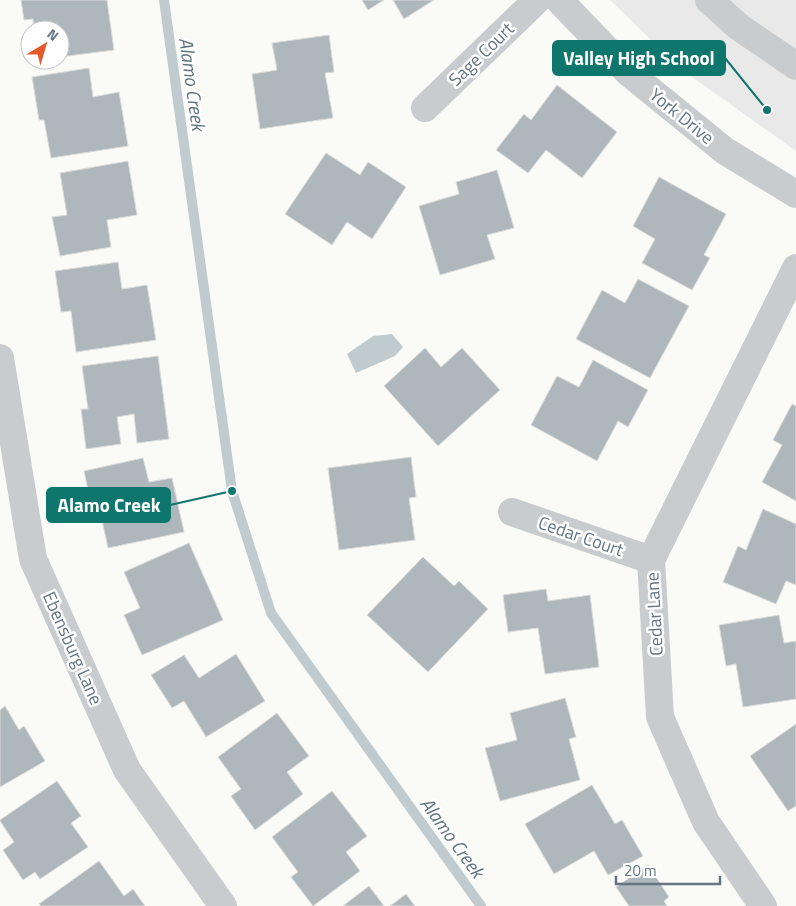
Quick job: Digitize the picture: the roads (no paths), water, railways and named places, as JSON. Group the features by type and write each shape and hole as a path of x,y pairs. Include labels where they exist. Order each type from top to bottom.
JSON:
{"street":[{"name":"Sage Court","path":"425,108 537,0"},
{"name":"York Drive","path":"559,0 629,73 725,151 796,194"},
{"path":"709,0 738,26 796,66"},
{"name":"Cedar Lane","path":"763,906 706,822 660,717 651,560 796,268"},
{"name":"Ebensburg Lane","path":"0,358 34,559 127,770 223,906"},
{"name":"Cedar Court","path":"512,512 651,560"}],"waterway":[{"name":"Alamo Creek","path":"164,0 232,491 271,613 481,906"}],"place":[{"name":"Valley High School","path":"767,110"},
{"name":"Alamo Creek","path":"232,491"}]}
